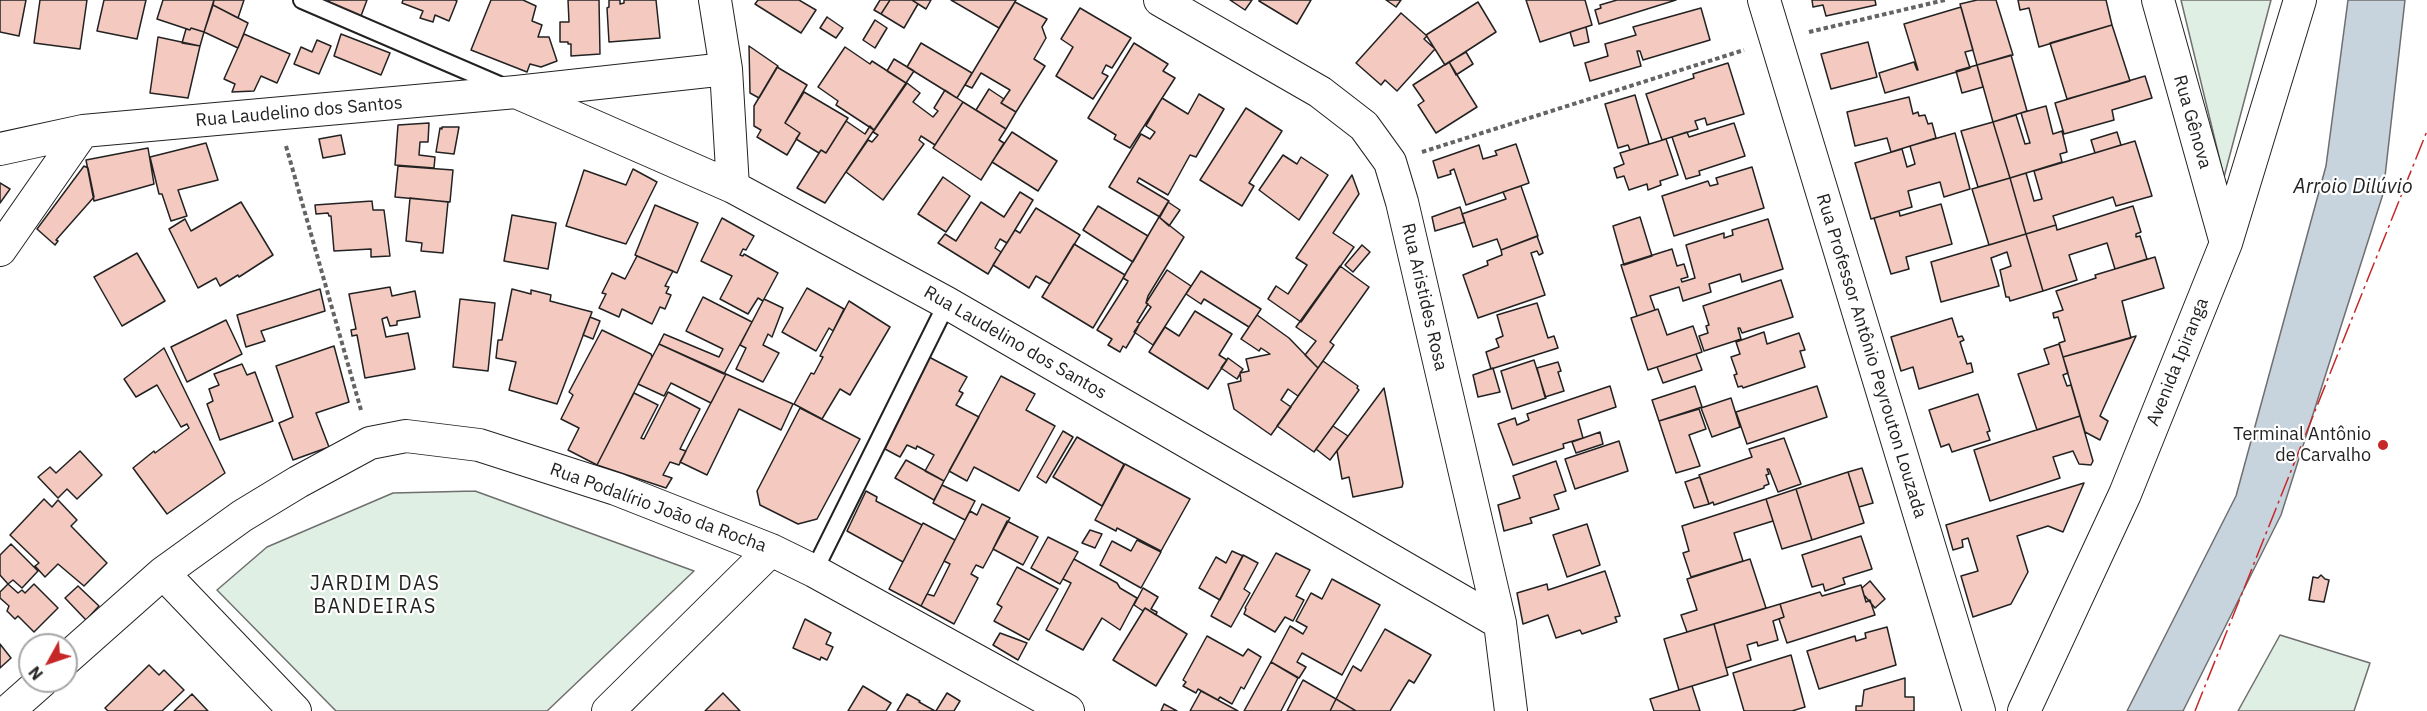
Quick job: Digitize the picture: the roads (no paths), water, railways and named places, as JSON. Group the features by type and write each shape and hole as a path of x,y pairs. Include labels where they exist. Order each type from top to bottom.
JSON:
{"street":[{"path":"716,0 726,69 733,187"},
{"name":"Rua Aristides Rosa","path":"1160,0 1320,92 1364,126 1390,162 1402,202 1500,623 1511,711"},
{"name":"Rua Professor Antônio Peyrouton Louzada","path":"1764,0 1979,711"},
{"name":"Rua Gênova","path":"2158,0 2226,243"},
{"name":"Avenida Ipiranga","path":"2024,711 2125,494 2226,243 2301,0"},
{"name":"Rua Laudelino dos Santos","path":"0,149 83,131 516,92 726,69"},
{"name":"Rua Laudelino dos Santos","path":"516,92 733,187 947,303 1500,623"},
{"path":"0,250 83,131"},
{"name":"Rua Podalírio João da Rocha","path":"78,648 163,573 242,516 370,443 406,436 479,445 616,489 771,550 814,571 1068,711"},
{"path":"608,711 771,550"},
{"path":"163,573 295,711"},
{"path":"8,711 28,693"}],"lane":[{"path":"302,0 516,92"},
{"path":"814,571 947,303"}],"water":[{"name":"Arroio Dilúvio","path":"2348,0 2405,0 2383,194 2281,515 2183,711 2127,711 2236,496 2326,166"}],"place":[{"name":"Terminal Antônio de Carvalho","path":"2383,445"}],"district":[{"name":"JARDIM DAS BANDEIRAS","path":"375,596"}]}
